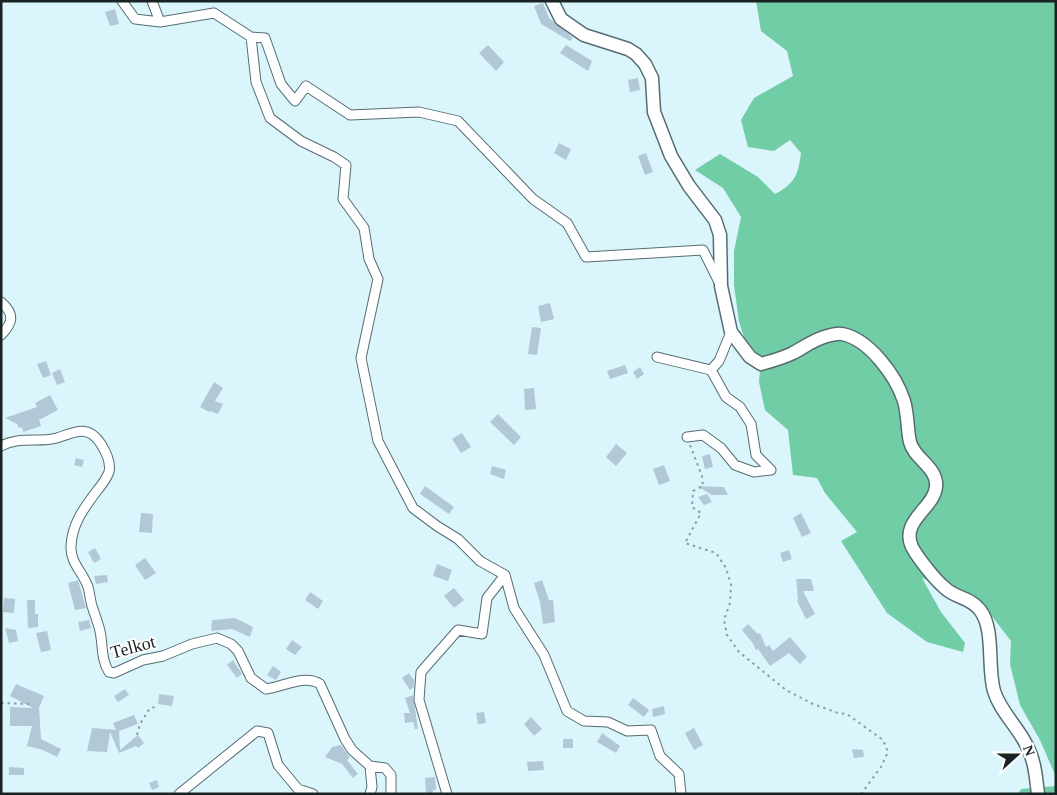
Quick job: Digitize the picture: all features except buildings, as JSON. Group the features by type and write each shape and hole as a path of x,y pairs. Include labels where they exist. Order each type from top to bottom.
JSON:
{"street":[{"path":"122,1 135,19 160,22 214,13 251,37 265,38 281,84 295,101 306,86 350,115 419,112 458,121 533,199 567,223 586,257 703,250 722,286"},
{"path":"152,1 160,22"},
{"path":"552,1 561,19 584,35 628,48 645,64 652,78 654,112 671,156 689,186 715,220 718,228 720,235 722,286 731,332 750,357 761,364 776,360 826,336 840,333 859,340 895,380 906,409 913,450 930,468 936,486 934,494 914,521 909,537 911,544 916,554 946,589 969,600 980,609 986,620 989,630 989,652 995,693 999,703 1028,747 1035,768 1038,794"},
{"path":"251,37 256,82 270,118 301,141 346,165 343,199 364,228 369,259 378,279 361,358 378,442 413,508 436,526 458,539 480,561 504,575 514,608 544,655 567,711 584,721 608,722 626,731 651,730 660,756 679,774 681,794"},
{"path":"1,335 11,322 11,314 4,305"},
{"path":"711,370 719,361 731,332"},
{"path":"657,357 711,370 726,397 740,407 751,424 756,455 771,470 754,472 735,465 721,448 703,435 687,437"},
{"name":"Telkot","path":"1,446 17,441 55,439 76,431 86,431 97,438 105,450 109,462 109,471 79,516 71,548 74,564 82,573 88,588 100,633 105,666 109,672 114,672 143,660 164,656 207,640 217,638 224,640 238,651 251,678 266,689 306,680 314,680 320,684 352,750 370,766 385,768 391,776 391,794"},
{"path":"447,794 419,700 422,672 458,630 482,634 487,598 504,575"},
{"path":"179,794 258,731 268,732 278,765 298,789 313,794"},
{"path":"370,766 372,787 370,794"}],"path":[{"path":"687,437 702,476 703,486 693,491 692,507 701,513 685,543 716,553 726,568 731,585 730,603 724,620 727,635 739,652 786,690 812,704 838,713 847,714 882,740 888,752 881,767 861,794"},
{"path":"1,703 29,704"},
{"path":"137,735 140,724 150,708 156,707"}],"green space":[{"path":"756,1 1056,1 1056,777 1040,740 1020,705 1010,664 1011,641 978,598 922,578 941,612 965,643 963,652 927,642 887,613 841,541 857,532 825,493 817,478 793,475 788,430 765,410 759,382 761,358 745,340 739,322 734,285 734,251 741,217 723,188 695,170 720,154 758,177 775,194 792,182 799,167 801,153 790,140 774,151 748,147 741,120 754,98 793,76 787,51 761,31"},
{"path":"1056,786 1056,794 1018,794 1021,789"}]}
